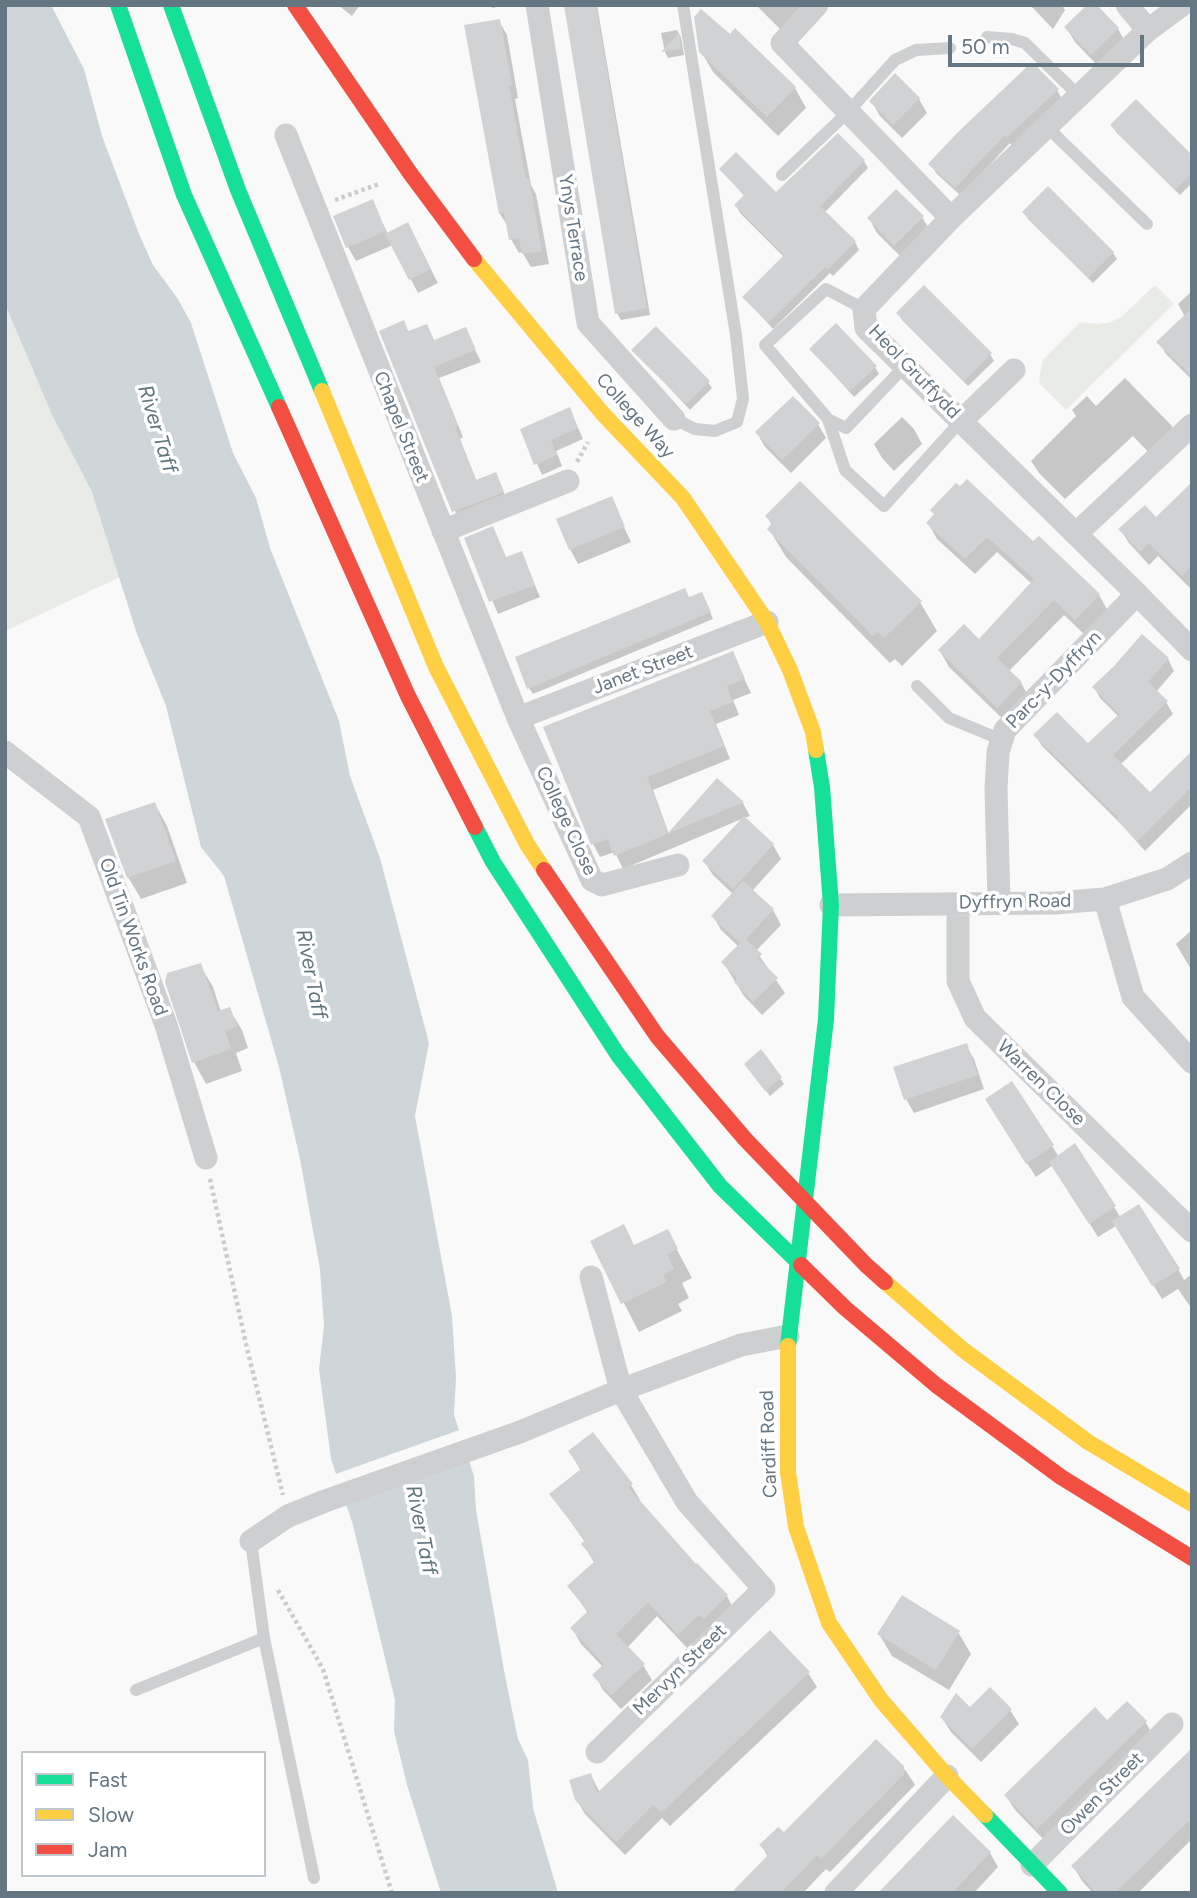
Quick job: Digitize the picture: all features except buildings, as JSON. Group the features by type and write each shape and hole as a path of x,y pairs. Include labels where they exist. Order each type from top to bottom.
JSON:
{"main road":[{"path":"118,5 184,195 408,696 493,862 618,1055 720,1186 845,1308 936,1385 1061,1477 1192,1558"},
{"path":"171,5 238,190 436,667 527,844 657,1035 745,1139 866,1265 962,1349 1088,1442 1192,1504"},
{"name":"College Way","path":"295,5 410,173 473,257 603,414 683,499 767,622 790,670 813,732 822,787 831,905"},
{"name":"Cardiff Road","path":"831,905 821,1073 788,1336 788,1472 796,1527 829,1623 881,1700 947,1776 1060,1893"}],"street":[{"name":"Ynys Terrace","path":"537,5 588,323 674,419"},
{"path":"817,5 782,43 951,218"},
{"path":"1126,5 1148,30"},
{"name":"Heol Gruffydd","path":"1076,534 866,328 864,309 951,218 1148,30 1182,5"},
{"name":"Chapel Street","path":"286,135 519,718"},
{"path":"961,421 1014,370"},
{"path":"1192,425 1076,534 1192,650"},
{"path":"443,531 568,481"},
{"name":"Parc-y-Dyffryn","path":"999,903 996,789 998,752 1005,730 1137,594"},
{"name":"Janet Street","path":"519,718 767,622"},
{"name":"College Close","path":"519,718 595,883 602,885 678,865"},
{"name":"Old Tin Works Road","path":"5,752 89,817 166,1026 205,1158"},
{"name":"Dyffryn Road","path":"831,905 1105,899 1167,879 1192,863"},
{"path":"1105,899 1133,997 1192,1062"},
{"name":"Warren Close","path":"958,904 958,981 975,1018 1192,1231"},
{"path":"591,1277 621,1390"},
{"path":"251,1541 288,1516 325,1501 520,1432 741,1345 788,1336"},
{"name":"Mervyn Street","path":"597,1752 764,1589 687,1502 621,1390"},
{"name":"Owen Street","path":"1032,1865 1172,1724"},
{"path":"836,1893 947,1776"}],"lane":[{"path":"674,419 695,429 715,431 737,422 743,399 736,335 682,5"},
{"path":"987,37 1012,38 1026,43 1079,96"},
{"path":"782,175 848,112 895,60 916,50 950,48"},
{"path":"1047,127 1147,224"},
{"path":"864,309 826,289 765,345 828,419 845,470 884,506 961,421"},
{"path":"828,419 846,428 905,366"},
{"path":"917,686 949,718 1002,740"},
{"path":"251,1541 264,1638 314,1878"},
{"path":"136,1690 264,1638"}],"path":[{"path":"315,209 410,173"},
{"path":"568,481 603,414"},
{"path":"205,1158 288,1516"},
{"path":"277,1588 323,1669 392,1893"}],"shaded area":[{"path":"1155,285 1174,304 1066,410 1039,383 1042,361 1080,322 1111,322 1121,317"},
{"path":"5,304 52,415 92,491 120,577 5,631"}],"water":[{"name":"River Taff","path":"5,5 51,5 84,69 102,136 139,234 153,265 178,299 191,323 233,453 256,498 270,548 339,721 350,776 380,858 429,1043 415,1116 452,1316 456,1377 454,1415 474,1476 476,1510 505,1676 518,1739 528,1760 533,1808 558,1893 441,1893 407,1785 394,1731 395,1700 353,1525 331,1459 319,1369 324,1326 320,1269 300,1159 279,1067 224,876 201,847 166,706 137,634 92,492 52,415 5,304"}],"pier":[{"path":"462,1429 472,1458 342,1504 333,1475"}],"traffic: fast":[{"path":"118,5 184,195 279,407"},
{"path":"171,5 238,190 322,391"},
{"path":"788,1346 826,1019 831,905 822,787 816,750"},
{"path":"475,827 493,862 618,1055 720,1186 801,1265"},
{"path":"985,1815 1060,1893"}],"traffic: slow":[{"path":"474,259 603,414 683,498 767,622 790,670 813,732 816,750"},
{"path":"322,391 436,667 527,844 544,870"},
{"path":"885,1282 962,1349 1088,1442 1192,1504"},
{"path":"788,1346 788,1472 796,1527 829,1623 881,1700 985,1815"}],"traffic: jam":[{"path":"295,5 410,173 474,259"},
{"path":"279,407 408,696 475,827"},
{"path":"544,870 657,1036 745,1139 885,1282"},
{"path":"801,1265 845,1308 936,1385 1061,1477 1192,1558"}]}
